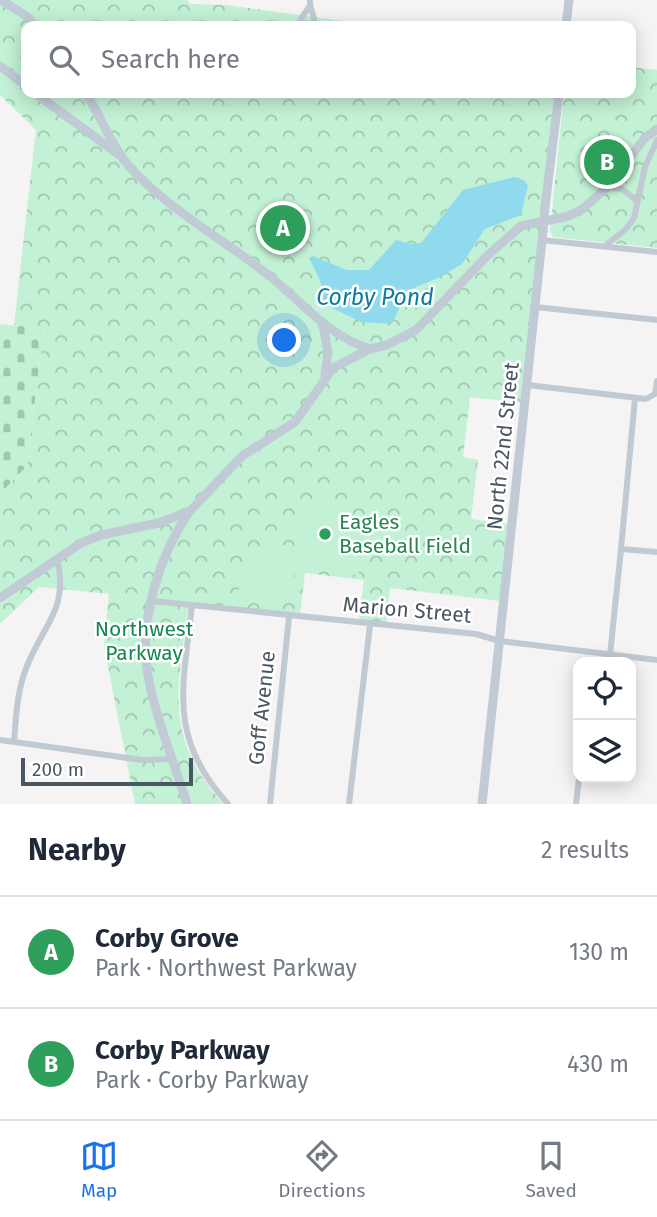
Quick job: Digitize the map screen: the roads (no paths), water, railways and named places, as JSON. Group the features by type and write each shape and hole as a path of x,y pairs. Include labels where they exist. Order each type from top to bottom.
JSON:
{"street":[{"path":"1,0 30,21"},
{"path":"567,21 569,0"},
{"path":"301,21 310,4"},
{"path":"310,4 315,21"},
{"path":"0,66 21,82"},
{"path":"42,98 120,155"},
{"path":"88,98 120,155 132,169 200,226 268,274 323,326 370,349"},
{"name":"North 22nd Street","path":"482,804 558,98"},
{"path":"187,804 148,675 146,640 152,601 174,536 190,511 242,456 295,422 333,368 416,330 493,250 521,226 584,208 607,187 645,138 657,129"},
{"path":"605,246 630,225 645,167 657,140"},
{"path":"607,187 622,189 637,201"},
{"path":"543,235 657,252"},
{"path":"535,307 657,320"},
{"path":"323,326 328,352 325,376"},
{"path":"528,385 635,398 652,397 657,381"},
{"path":"610,655 635,398"},
{"path":"0,598 56,556 101,535 159,523 190,511"},
{"path":"159,523 174,536"},
{"path":"621,549 654,552"},
{"path":"14,741 18,702 26,667 59,604 61,577 56,556"},
{"name":"Marion Street","path":"152,601 476,634 500,640 657,660"},
{"path":"192,605 183,684 185,729 197,764 228,804"},
{"name":"Goff Avenue","path":"270,804 289,617"},
{"path":"349,804 370,625"},
{"path":"594,653 594,657"},
{"path":"0,740 142,760 172,759"},
{"path":"576,804 578,783"}],"water":[{"name":"Corby Pond","path":"514,177 524,180 528,186 521,215 485,229 462,264 407,291 392,324 361,322 324,304 320,280 309,258 313,256 347,270 369,270 396,240 411,244 421,243 463,190"}],"place":[{"name":"Corby Parkway","path":"607,162"},
{"name":"Corby Grove","path":"283,228"},
{"name":"Eagles Baseball Field","path":"325,534"}],"park label":[{"name":"Northwest Parkway","path":"144,641"}]}
